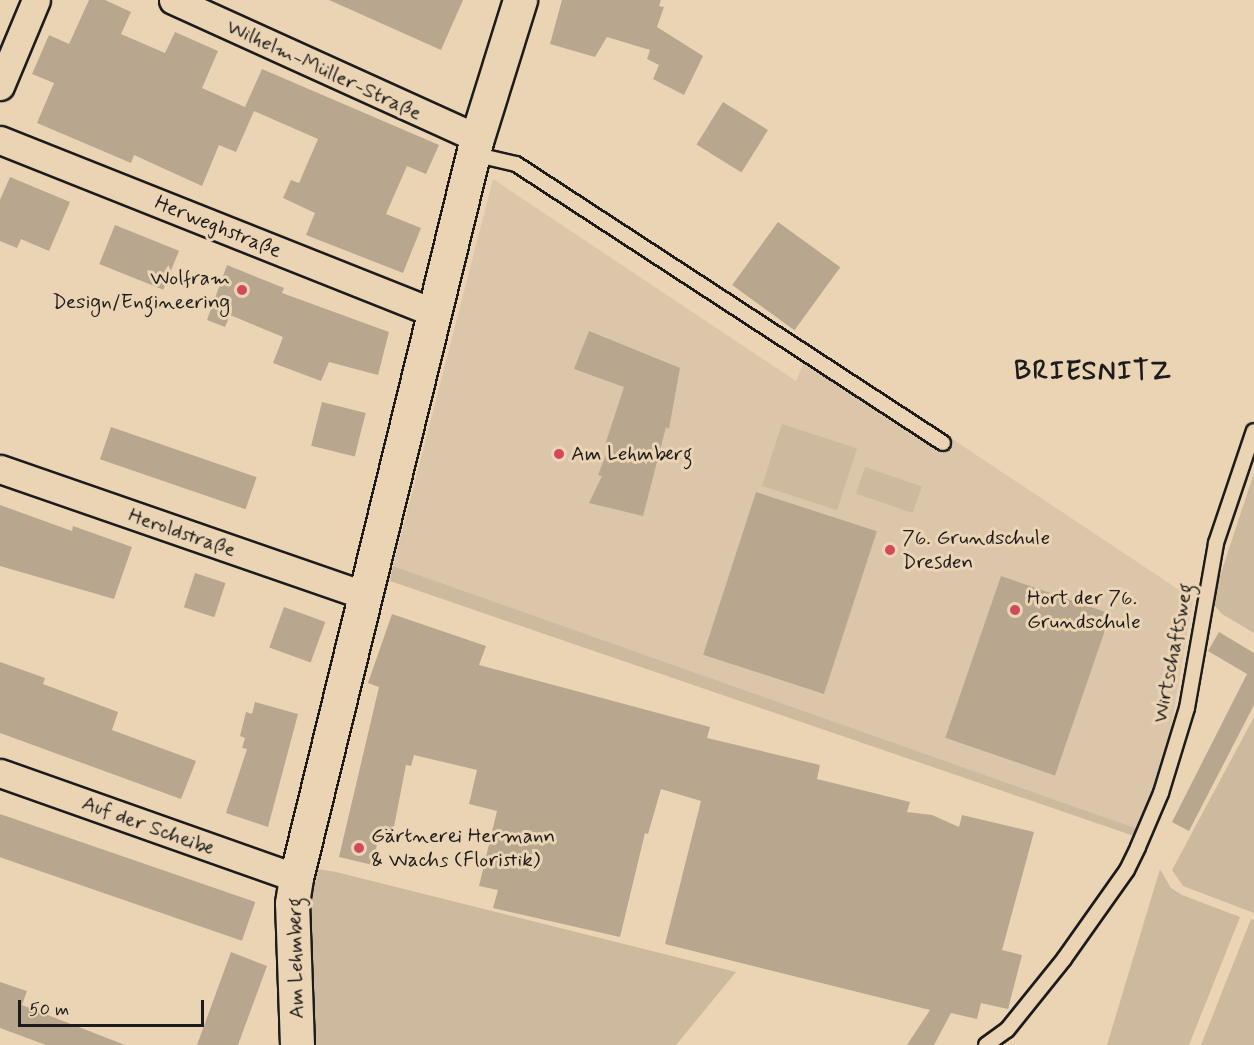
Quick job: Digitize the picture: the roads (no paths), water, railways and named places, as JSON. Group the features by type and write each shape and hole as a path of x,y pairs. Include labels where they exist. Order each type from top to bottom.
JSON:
{"street":[{"path":"0,86 36,0"},
{"name":"Wilhelm-Müller-Straße","path":"173,0 475,146"},
{"name":"Am Lehmberg","path":"297,1045 292,903 296,878 475,146 520,0"},
{"name":"Herweghstraße","path":"0,141 435,313"},
{"name":"Heroldstraße","path":"0,469 364,595"},
{"name":"Auf der Scheibe","path":"0,773 296,878"}],"lane":[{"path":"475,146 516,164 943,442"},
{"name":"Wirtschaftsweg","path":"986,1045 1007,1030 1064,960 1127,870 1138,847 1161,793 1187,708 1216,543 1254,431"}],"place":[{"name":"Wolfram Design/Engineering","path":"242,290"},
{"name":"Am Lehmberg","path":"559,454"},
{"name":"76. Grundschule Dresden","path":"890,550"},
{"name":"Hort der 76. Grundschule","path":"1015,610"},
{"name":"Gärtnerei Hermann & Wachs (Floristik)","path":"359,848"}],"district":[{"name":"BRIESNITZ","path":"1093,372"}]}
